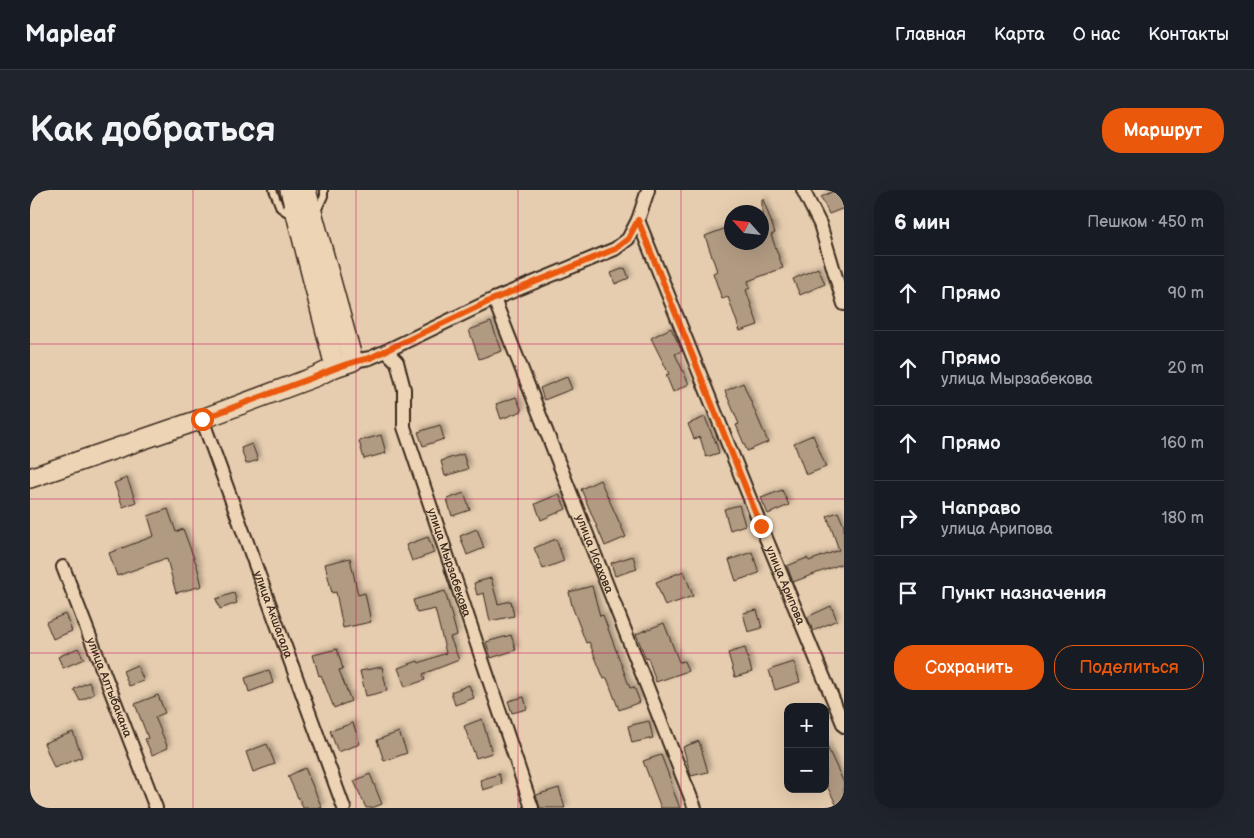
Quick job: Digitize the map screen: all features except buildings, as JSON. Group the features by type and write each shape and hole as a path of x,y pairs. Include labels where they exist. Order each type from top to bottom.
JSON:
{"main road":[{"path":"30,478 202,419 353,361 306,219 290,190"},
{"path":"306,190 306,219 335,367"}],"street":[{"path":"353,361 370,358 494,299 615,249 628,239 638,220 648,190"},
{"path":"804,190 820,224 844,304"},
{"name":"улица Арипова","path":"638,220 844,726"},
{"name":"улица Исахова","path":"494,299 695,808"},
{"name":"улица Мырзабекова","path":"386,351 397,362 404,389 404,427 532,808"},
{"name":"улица Акшагала","path":"202,419 344,808"},
{"name":"улица Алтыбакана","path":"63,567 156,808"}],"lane":[{"path":"273,190 280,208 306,219 324,196 324,190"}],"route":[{"path":"202,419 317,376 335,367 370,358 494,299 615,249 628,239 638,220 761,526"}]}
